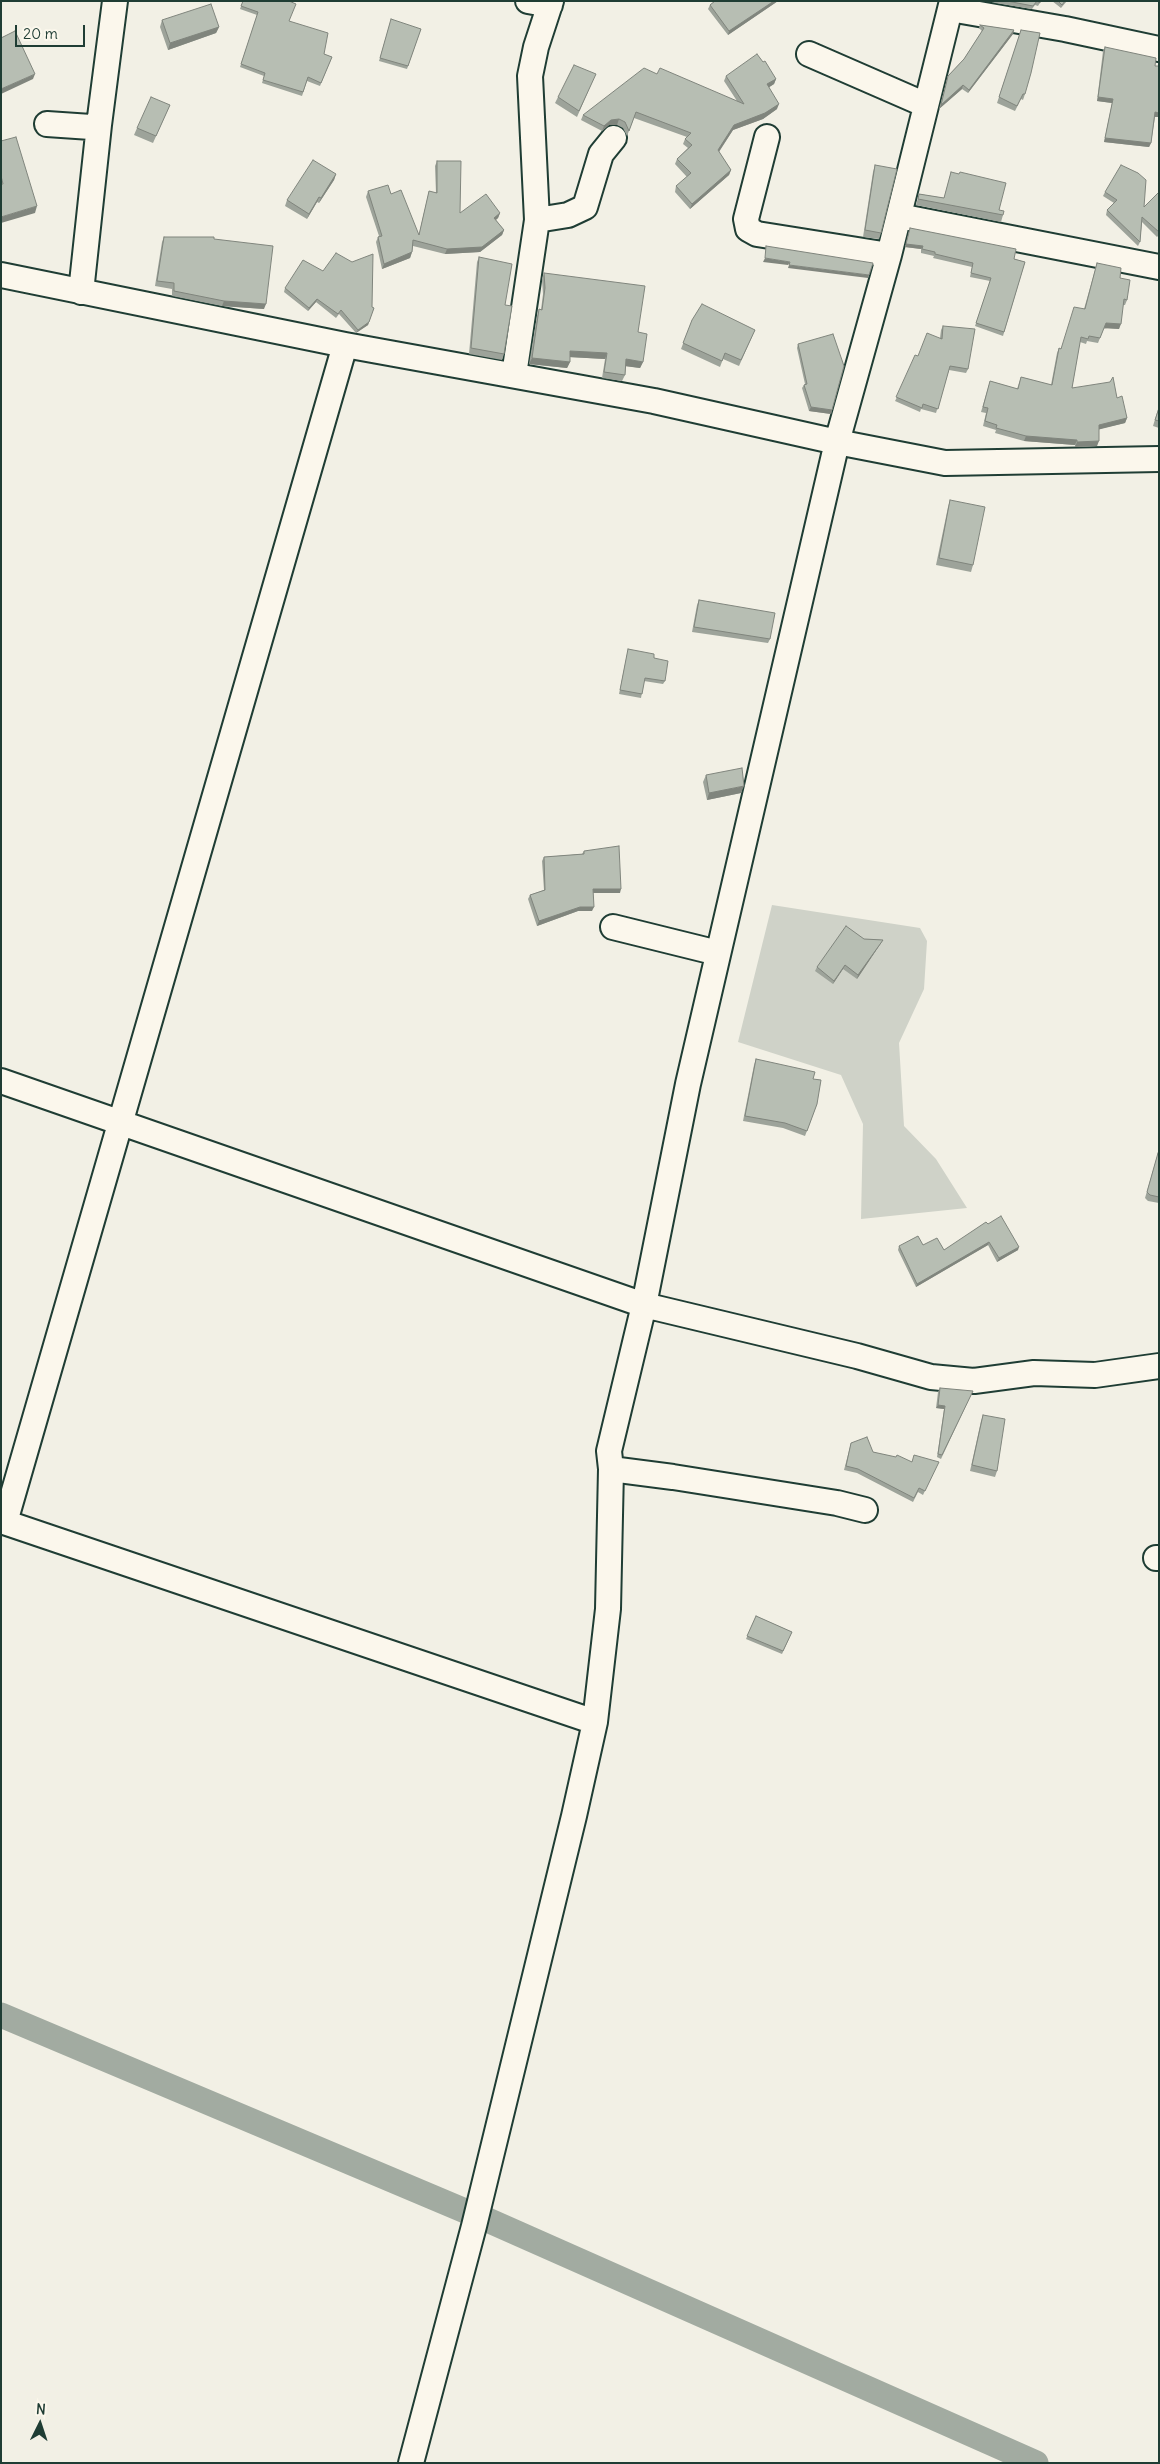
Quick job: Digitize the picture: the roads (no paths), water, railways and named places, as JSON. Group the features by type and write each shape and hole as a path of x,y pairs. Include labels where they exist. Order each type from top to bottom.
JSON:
{"street":[{"path":"82,292 99,125 115,1"},
{"path":"514,375 536,220 530,76 543,2"},
{"path":"411,2463 480,2203 595,1722 608,1609 611,1469 609,1451 644,1305 688,1084 837,442 889,255 951,5 1159,49"},
{"path":"808,54 926,105"},
{"path":"47,124 91,127 99,125"},
{"path":"767,137 746,219 748,229 757,234 889,255"},
{"path":"536,220 568,215 585,207 601,154 614,138"},
{"path":"899,216 1159,267"},
{"path":"1,275 345,345 654,402 837,442 945,463 1159,459"},
{"path":"345,345 122,1123 3,1521 595,1722"},
{"path":"613,927 718,952"},
{"path":"1,1081 644,1305 857,1356 931,1377 974,1382 1034,1373 1095,1375 1159,1366"},
{"path":"611,1469 828,1501 865,1510"}],"waterway":[{"path":"1,2015 470,2213"},
{"path":"483,2218 1036,2463"}]}
